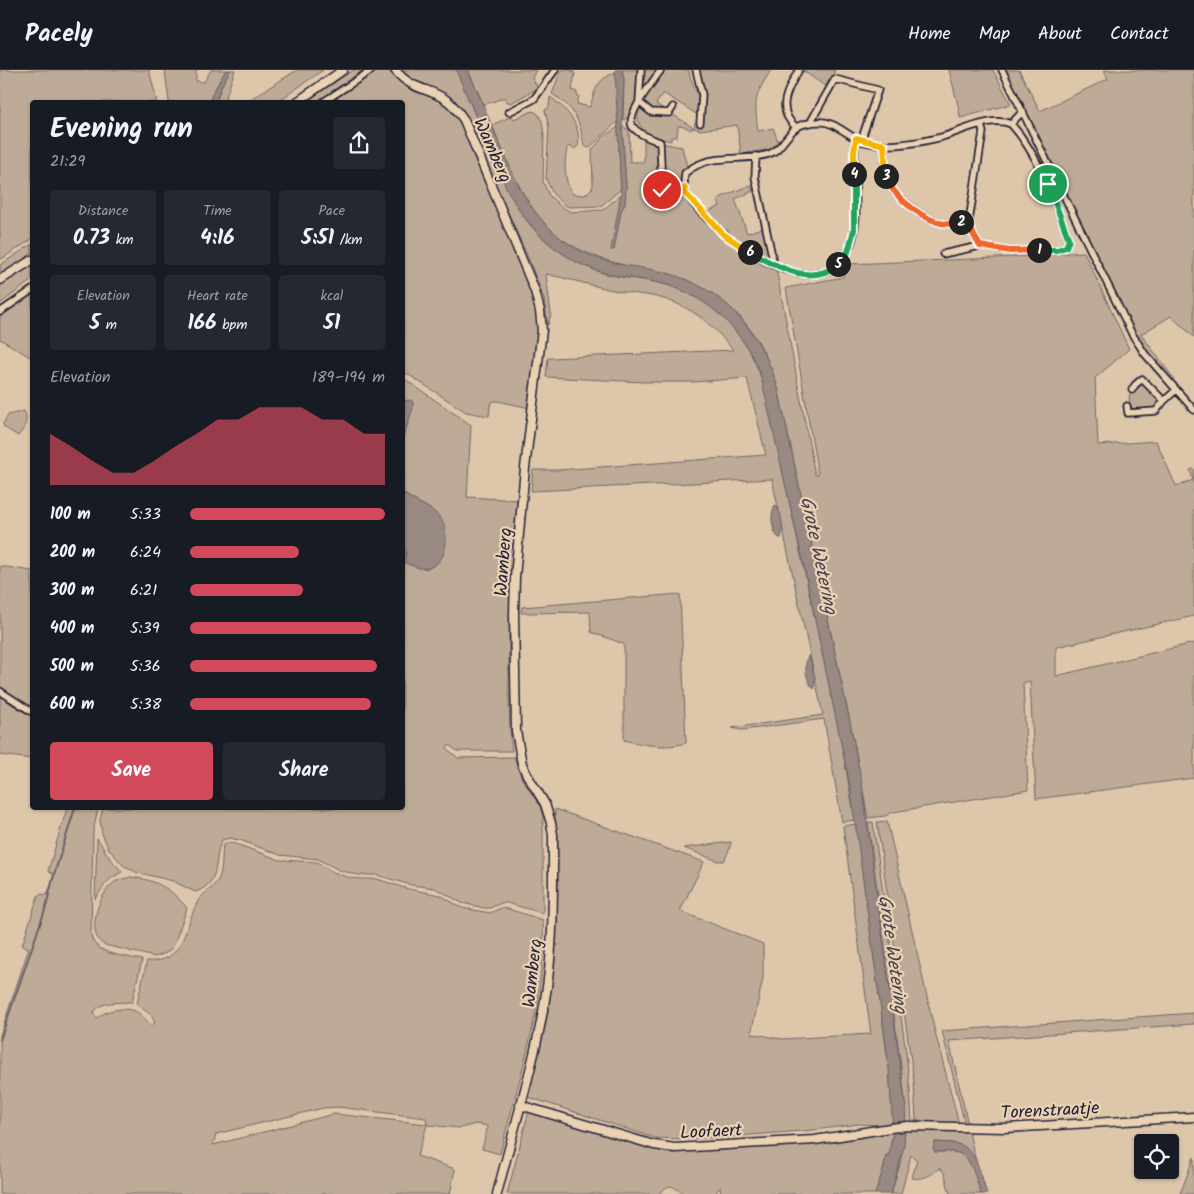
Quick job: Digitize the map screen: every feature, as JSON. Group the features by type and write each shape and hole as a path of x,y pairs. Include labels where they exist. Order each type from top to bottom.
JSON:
{"street":[{"path":"300,100 343,70"},
{"path":"326,100 372,70"},
{"name":"Wamberg","path":"395,70 407,82 448,101 464,120 536,291 540,311 542,330 540,354 527,448 515,577 516,731 522,764 545,804 553,835 551,946 544,1006 521,1102"},
{"path":"509,112 534,99 556,70"},
{"path":"638,102 640,70"},
{"path":"661,70 638,102 631,120 633,127 660,142 662,190 665,198 683,193 685,188"},
{"path":"696,70 702,95 700,123"},
{"path":"796,127 790,122 784,105 787,91 799,70"},
{"path":"1002,70 1130,329 1145,354 1194,410"},
{"path":"810,124 835,79 878,90 859,140 854,152 854,230 848,252 836,266 826,271 808,275 786,271 748,251 723,234 686,194 685,173 700,163 726,158 770,154 781,146 796,127 810,124 819,121 830,124 859,140 884,145 938,138 993,122 1012,124 1020,134 1048,184 1069,240 1066,247 1057,250 1010,251 980,246 943,254"},
{"path":"638,102 651,112 669,113 673,107"},
{"path":"1012,124 1023,111"},
{"path":"980,246 973,234 969,221 983,132 981,125"},
{"path":"884,145 886,178 893,191 922,214 938,222 950,224 969,221"},
{"path":"756,156 755,177 774,265"},
{"path":"0,280 30,261"},
{"path":"0,312 30,291"},
{"path":"1132,390 1142,379 1164,401"},
{"path":"1128,406 1128,413 1156,411 1176,390"},
{"path":"0,691 30,711"},
{"path":"497,1194 521,1102"},
{"name":"Loofaert","path":"521,1102 654,1145 675,1148 815,1140 908,1126"},
{"name":"Torenstraatje","path":"908,1126 1005,1128 1194,1117"}],"shaded area":[{"path":"0,70 149,70 156,100 30,100 30,240 0,260"},
{"path":"165,70 196,70 196,81 204,82 211,70 226,70 210,100 169,100"},
{"path":"226,70 230,70 217,100 210,100"},
{"path":"230,70 235,70 225,100 217,100"},
{"path":"297,70 323,70 280,100 249,100"},
{"path":"353,70 363,70 320,100 309,100"},
{"path":"377,70 387,70 412,89 440,101 457,116 534,293 539,324 530,408 493,401 490,406 489,416 466,412 405,372 405,100 334,100"},
{"path":"396,70 456,70 511,197 527,221 547,242 571,258 596,271 614,276 659,283 679,289 697,298 727,322 740,336 750,352 765,390 840,735 855,820 842,822 824,719 741,730 732,728 823,715 772,479 531,491 533,470 559,470 766,455 747,378 693,382 644,382 546,377 548,358 733,350 707,322 676,303 652,296 617,291 546,274 551,314 548,325 544,299 530,262 463,111 454,102 422,88"},
{"path":"456,70 468,70 521,190 536,213 555,233 575,248 599,258 664,272 685,279 705,289 722,300 737,314 750,330 770,367 778,388 862,784 906,1109 904,1146 891,1194 875,1194 886,1155 889,1155 893,1131 889,1068 850,786 803,562 760,373 743,341 732,327 705,303 673,287 610,274 585,266 560,252 538,233 520,211 506,187"},
{"path":"468,70 536,70 532,78 538,88 511,103 506,101 505,97 484,105"},
{"path":"561,70 573,70 572,72 575,73 572,90 577,92 579,96 577,104 590,107 598,85 604,78 616,72 618,121 589,148 584,146 581,129 571,110 552,94"},
{"path":"615,70 622,70 624,79 622,126 626,186 625,204 621,211 614,250 611,250 621,194"},
{"path":"622,70 638,70 635,106 630,117 623,120 624,79"},
{"path":"643,70 659,70 641,96"},
{"path":"663,70 689,70 700,103 698,115 663,93 656,104 694,128 691,130 678,126 677,137 671,137 671,141 654,136 643,129 639,122 638,113 642,103"},
{"path":"698,70 771,70 758,93 756,105 758,131 773,128 779,144 772,149 741,154 737,125 700,130 694,128 695,123 702,124 704,95"},
{"path":"802,70 832,70 835,71 825,86"},
{"path":"949,70 993,70 1011,104 960,118"},
{"path":"1005,70 1019,70 1040,111 1108,79 1104,70 1194,70 1194,337 1171,316 1141,334 1174,379 1171,381 1146,351 1129,323"},
{"path":"550,97 562,106 572,118 578,131 578,146 574,149 569,146 567,148 565,160 566,178 572,194 585,195 593,187 592,150 603,137 618,127 621,189 601,206 569,207 553,194 546,179 549,127 545,110 549,107"},
{"path":"533,111 538,114 542,121 544,135 543,182 549,195 560,206 571,212 603,210 621,194 614,249 621,211 625,204 626,186 622,126 629,130 630,162 644,162 644,139 682,147 687,167 682,175 682,192 652,197 652,202 657,205 671,199 685,199 705,220 776,268 815,475 818,475 786,288 843,277 847,264 997,258 1084,252 1129,349 1095,378 1098,445 1156,441 1176,486 1193,480 1190,470 1194,469 1194,616 1056,647 1056,676 1194,643 1194,778 1036,799 1030,681 1023,683 1028,790 893,812 885,816 868,818 850,722 778,388 769,363 757,339 741,318 708,291 681,281 597,257 562,239 543,222 517,183 492,125 512,116 514,119"},
{"path":"750,185 753,191 735,199 747,233 762,228 771,260 733,239 706,213 720,206 717,199"},
{"path":"30,245 30,256 0,275 0,265"},
{"path":"30,264 30,282 0,304 0,284"},
{"path":"30,294 30,357 0,339 0,315"},
{"path":"405,379 471,425 467,497 518,500 509,616 509,703 512,751 457,751 449,745 447,749 458,758 514,757 522,779 540,806 543,816 543,913 507,903 484,908 462,903 435,888 411,885 377,875 358,875 339,870 318,859 280,855 240,840 229,838 222,840 219,847 215,870 210,883 195,892 173,881 136,872 123,865 108,848 102,833 100,820 102,810 405,810 405,561 432,566 440,560 445,545 430,509 405,494 405,431 410,417 405,406"},
{"path":"1143,384 1160,402 1151,409 1134,409 1130,406 1129,396 1138,385"},
{"path":"411,400 413,408 405,431 405,401"},
{"path":"24,411 26,417 25,424 18,436 4,427 3,424 8,415"},
{"path":"405,494 438,515 446,532 443,554 435,565 428,568 418,568 405,563"},
{"path":"775,505 782,520 781,538 776,535 772,522 772,513"},
{"path":"0,566 30,571 30,711 0,689"},
{"path":"680,594 686,743 670,746 647,745 624,740 624,644 591,632 590,612 521,613 522,607"},
{"path":"809,655 815,678 814,689 806,673 806,663"},
{"path":"0,696 30,715 30,759 0,755"},
{"path":"555,809 704,862 680,911 763,944 763,978 751,1034 782,1039 871,1034 843,826 856,824 889,1068 893,1123 881,1125 859,1124 814,1130 726,1137 655,1138 528,1097 550,997 554,959"},
{"path":"66,810 98,810 93,832 91,936 98,947 105,951 142,960 132,1002 105,1004 93,1013 97,1018 113,1010 132,1010 140,1014 151,1026 155,1023 151,1015 137,1004 147,961 169,957 176,951 199,900 219,879 223,845 228,843 236,844 280,860 317,862 333,872 350,878 377,879 408,889 440,895 462,908 490,913 501,908 508,909 543,920 541,979 536,1009 500,1154 482,1149 488,1126 476,1124 460,1128 427,1125 417,1156 455,1169 450,1194 0,1194 0,1035 29,948 22,946 38,896 40,894 47,895 55,875 48,871","holes":["338,1107 426,1118 427,1124 334,1114 213,1145 216,1134 323,1108"]},
{"path":"887,821 935,1032 959,1124 916,1120 914,1082 877,822"},
{"path":"868,822 873,822 906,1052 912,1122 905,1122 906,1109 901,1066"},
{"path":"97,838 109,857 122,872 104,886 95,899"},
{"path":"731,842 724,861 718,861 684,848"},
{"path":"130,877 148,880 162,886 175,895 187,908 173,947 166,953 155,957 105,945 95,933 96,914 99,904 109,887 118,880"},
{"path":"1194,1013 1194,1024 949,1041 968,1125 965,1125 942,1031"},
{"path":"529,1111 666,1153 791,1144 893,1131 889,1155 886,1155 875,1194 721,1194 720,1187 715,1194 686,1194 671,1186 659,1194 507,1194"},
{"path":"905,1129 968,1129 976,1161 968,1150 954,1143 935,1142 935,1152 953,1152 964,1156 971,1165 981,1194 950,1194 944,1172 939,1168 927,1176 912,1178 917,1160 911,1155 901,1194 891,1194 901,1161"},
{"path":"935,1142 957,1144 968,1150 979,1167 987,1194 981,1194 971,1165 963,1156 958,1153 935,1152 933,1148"},
{"path":"1194,1157 1194,1194 1180,1194"}],"waterway":[{"path":"0,1040 46,907 74,810"}],"route":[{"path":"662,190 665,198 683,193 685,188 686,194 723,234 748,251 786,271 808,275 826,271 836,266 848,252 854,230 854,152 856,138 861,141 884,145 886,178 893,191 922,214 938,222 950,224 969,221 973,234 980,246 1010,251 1057,250 1066,247 1069,240 1048,184"}],"water label":[{"name":"Grote Wetering","path":"820,555"},
{"name":"Grote Wetering","path":"894,954"}]}
